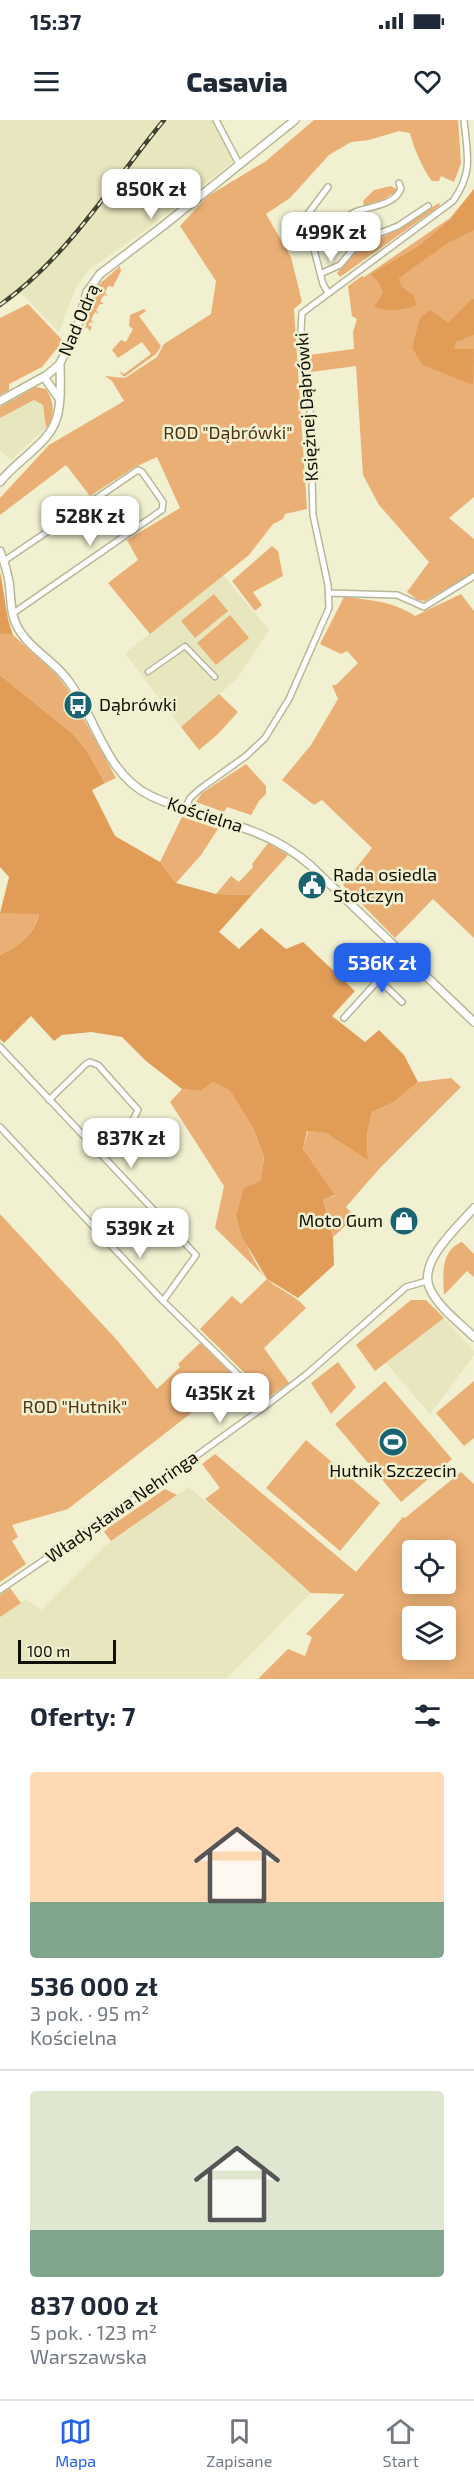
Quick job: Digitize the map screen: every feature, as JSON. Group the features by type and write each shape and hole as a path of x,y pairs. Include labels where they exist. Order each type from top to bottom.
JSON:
{"street":[{"path":"216,120 239,164"},
{"name":"Nad Odrą","path":"0,401 44,377 60,363 76,332 86,294 94,280 295,120"},
{"name":"Księżnej Dąbrówki","path":"185,808 190,798 200,789 246,756 269,733 289,699 328,608 329,593 313,515 310,408 301,318 306,309 453,201 465,183 468,173 464,120"},
{"path":"312,242 328,235 352,214 385,203 399,194 401,189 399,183"},
{"path":"328,187 299,221 312,242 322,273 323,284 328,293"},
{"path":"322,273 340,265 360,241 398,226 428,206"},
{"path":"0,482 51,431 57,416 60,363"},
{"path":"44,377 55,390 58,401"},
{"path":"4,561 138,470 142,472 163,502 162,510 12,614"},
{"name":"Kościelna","path":"0,550 4,561 12,614 23,636 61,671 71,684 108,752 124,776 149,795 242,826 283,844 310,865 474,1022"},
{"path":"329,593 397,595 424,607 474,576"},
{"path":"148,672 185,646 215,677"},
{"path":"344,1018 402,954"},
{"path":"379,981 402,1002"},
{"path":"0,1047 196,1255 163,1301"},
{"path":"49,1100 86,1064 90,1062 98,1065 138,1110 133,1120 98,1151"},
{"path":"0,1127 163,1301 268,1404"},
{"path":"474,1208 431,1259 428,1281 435,1296 474,1337"},
{"name":"Władysława Nehringa","path":"0,1590 268,1404 308,1374 406,1287 428,1281"}],"shaded area":[{"path":"0,120 212,120 234,161 147,229 90,269 76,287 59,332 22,294 16,295 0,307"},
{"path":"474,189 474,230 449,242 399,278 401,286 413,295 417,305 396,310 374,307 383,293 379,283 371,274 419,246 451,219"},
{"path":"474,299 474,335 456,342 454,349 474,349 473,385 423,365 412,348 420,318 431,310 448,323"},
{"path":"34,400 43,405 46,428 11,460 0,451 0,418"},
{"path":"0,572 10,627 13,635 0,634"},
{"path":"223,575 269,630 237,679 181,727 125,653"},
{"path":"0,675 72,733 87,751 105,783 92,790 115,836 160,862 176,883 216,894 252,895 219,932 239,949 261,928 286,949 303,942 355,991 332,1016 365,1042 379,1030 404,1055 418,1082 394,1102 372,1112 367,1134 368,1160 326,1133 307,1131 303,1149 335,1195 323,1199 333,1237 334,1265 298,1298 267,1279 242,1237 236,1216 244,1188 261,1181 264,1157 253,1128 230,1090 213,1082 201,1091 182,1089 146,1061 122,1037 91,1032 62,1035 54,1041 31,1016 4,1043 0,1039 0,955 25,939 39,914 0,913 9,877 0,867"},
{"path":"444,1318 474,1351 474,1355 430,1414 386,1363"},
{"path":"189,1487 311,1593 226,1679 0,1679 0,1617 26,1599 41,1610 105,1546"}],"green space":[{"name":"ROD \"Dąbrówki\"","path":"314,120 458,120 461,163 454,182 441,176 439,181 432,181 419,158 410,133 399,131 369,140 351,142 329,155 290,198 266,214 291,257 302,302 294,309 307,509 285,514 283,519 273,524 249,555 150,634 108,583 138,560 127,540 180,508 157,457 135,467 90,496 66,465 0,515 0,498 49,445 124,401 112,381 105,376 125,378 157,357 164,344 211,314 216,281 180,226 208,196 266,161"},
{"path":"391,186 398,190 383,200 364,206 363,201 374,190"},
{"path":"474,189 474,497 449,518 474,539 474,573 425,601 418,600 407,592 429,562 379,505 363,475 356,366 311,372 309,355 354,349 353,332 357,319 352,316 348,286 450,218"},
{"path":"439,203 440,205 434,210 340,277 337,273 363,243 385,236"},
{"path":"120,266 121,271 113,287 108,286 105,293 108,296 104,295 100,301 104,304 100,304 96,310 99,314 95,312 91,320 94,323 90,322 88,325 92,327 90,331 87,327 85,329 95,288"},
{"path":"28,304 63,341 42,367 9,384 9,390 0,395 0,318"},
{"path":"144,309 146,311 139,316 161,346 156,354 124,377 119,371 124,374 151,354 142,342 118,358 112,350 121,340 126,342 133,329 129,326 130,315"},
{"path":"36,387 46,389 51,399 53,414 46,428 43,405 34,400 0,418 0,407"},
{"path":"272,546 278,551 283,576 253,592 262,605 255,611 232,581"},
{"path":"214,594 228,611 195,638 181,621"},
{"path":"461,594 474,611 474,938 433,899 395,938 343,885 372,848 322,800 314,805 282,780 311,745 338,699 332,685 336,685 358,663 347,651 341,654 320,644 344,597 390,604 415,616"},
{"path":"230,615 249,638 216,665 197,643"},
{"path":"0,634 13,635 56,674 67,688 116,778 105,783 87,751 72,733 0,675"},
{"path":"219,694 238,712 199,750 181,727"},
{"path":"246,764 266,786 266,794 251,815 227,807 224,812 196,802 202,793"},
{"path":"182,817 218,829 201,855 176,883 160,862"},
{"path":"268,843 288,855 252,895 216,894 231,876 239,882 253,867 252,864"},
{"path":"0,913 39,913 37,921 25,939 0,955"},
{"path":"451,1078 461,1087 379,1169 346,1207 355,1217 333,1237 323,1198 335,1196 303,1149 308,1131 326,1133 368,1159 367,1134 372,1112 394,1102 418,1082"},
{"path":"213,1082 230,1089 253,1128 264,1157 261,1182 236,1216 253,1259 267,1279 215,1228 224,1186 170,1102 182,1089 201,1091"},
{"name":"ROD \"Hutnik\"","path":"0,1214 116,1339 157,1389 200,1343 236,1378 68,1509 12,1525 18,1537 12,1541 26,1564 0,1582"},
{"path":"462,1242 474,1254 474,1277 467,1271 444,1295 443,1272 446,1258 455,1246"},
{"path":"267,1279 306,1308 264,1348 289,1383 269,1397 200,1329 232,1296 241,1304"},
{"path":"411,1300 426,1300 444,1318 375,1371 356,1345"},
{"path":"338,1362 356,1387 331,1414 311,1383"},
{"name":"Hutnik Szczecin","path":"385,1381 452,1459 401,1502 335,1424"},
{"path":"474,1381 474,1438 464,1446 436,1413"},
{"path":"306,1440 380,1503 340,1551 266,1488"},
{"path":"215,1454 356,1572 403,1517 405,1518 461,1472 474,1484 474,1679 258,1679 288,1649 305,1656 312,1637 306,1634 345,1594 311,1593 205,1499 220,1488 202,1464"},
{"path":"165,1489 177,1495 111,1541 104,1532 108,1528"},
{"path":"10,1588 21,1603 0,1617 0,1595"}],"railway":[{"path":"0,305 47,265 68,242 164,120"}],"place":[{"name":"Dąbrówki","path":"78,705"},
{"name":"Rada osiedla Stołczyn","path":"312,885"},
{"name":"Moto Gum","path":"404,1221"},
{"name":"Hutnik Szczecin","path":"393,1442"}]}
